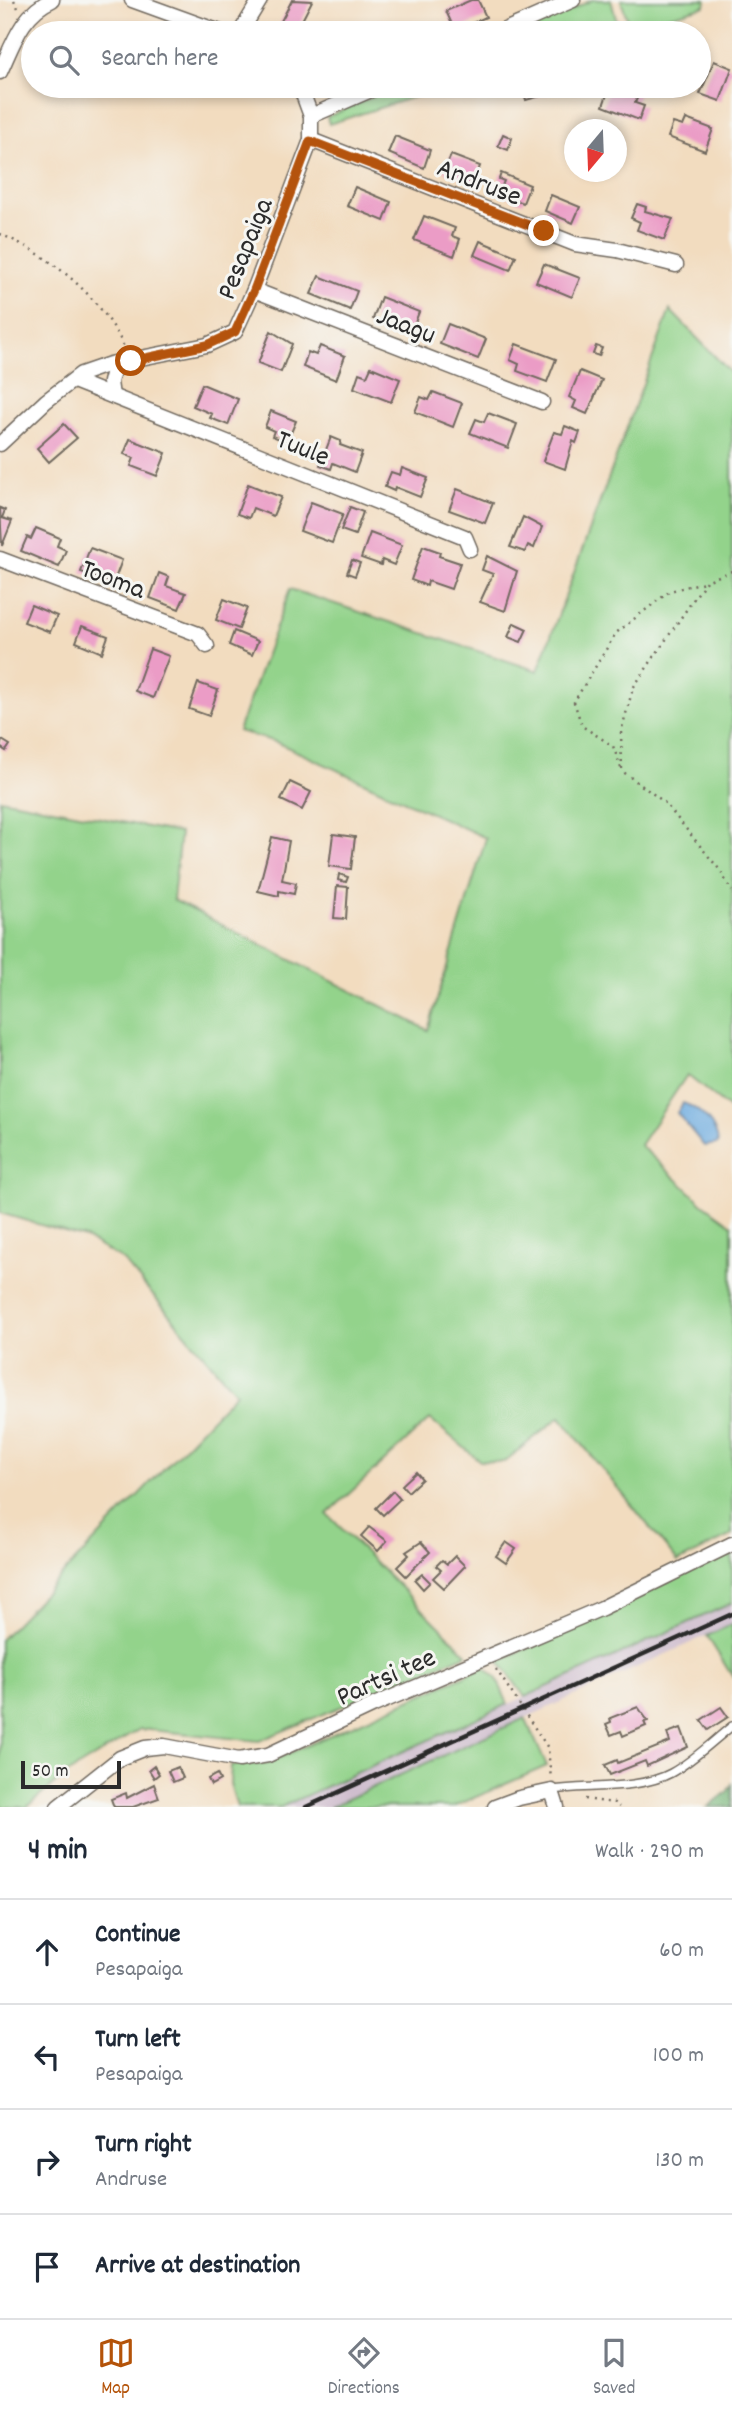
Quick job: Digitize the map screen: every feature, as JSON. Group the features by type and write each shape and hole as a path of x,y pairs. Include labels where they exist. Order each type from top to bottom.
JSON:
{"street":[{"path":"24,21 34,4 52,0"},
{"path":"132,0 190,21"},
{"path":"247,21 260,0"},
{"path":"525,21 573,0"},
{"path":"0,72 21,27"},
{"name":"Pesapaiga","path":"0,444 81,374 115,363 207,345 235,332 254,290 310,141 311,116 304,98"},
{"path":"311,116 352,98"},
{"name":"Andruse","path":"310,141 575,244 617,250 676,265"},
{"name":"Jaagu","path":"254,290 542,402"},
{"path":"112,396 110,382 115,363"},
{"name":"Tuule","path":"74,381 465,537 470,549"},
{"name":"Tooma","path":"0,559 198,634 207,646"},
{"name":"Partsi tee","path":"58,1807 120,1758 145,1748 164,1746 239,1760 268,1755 483,1658 602,1608 732,1544"},
{"path":"495,1807 552,1790 557,1807"}],"lane":[{"path":"552,1790 582,1786 620,1786 670,1774 732,1726"}],"path":[{"path":"13,0 18,8"},
{"path":"0,234 21,243 61,270 86,294 121,341 131,361"},
{"path":"732,571 670,591 616,634 574,702 582,726 612,746 622,772 664,802 719,869 732,891"},
{"path":"622,772 621,732 633,688 706,581"},
{"path":"483,1658 501,1672 548,1748 552,1790"},
{"path":"585,1799 614,1803 619,1807"}],"shaded area":[{"path":"732,1603 732,1624 330,1807 281,1807"}],"green space":[{"path":"592,0 611,0 617,21 547,21"},
{"path":"621,0 706,0 705,6 654,21 628,21"},
{"path":"371,98 410,98 329,124 327,117"},
{"path":"670,310 732,374 732,1111 687,1075 640,1145 703,1204 732,1225 732,1535 678,1562 560,1417 504,1462 480,1461 430,1419 327,1514 467,1654 259,1741 140,1729 65,1775 27,1807 0,1807 0,1640 236,1393 123,1260 85,1238 0,1213 0,799 180,833 173,900 428,1030 486,838 276,742 238,731 290,589 538,671"},
{"path":"732,1551 732,1603 525,1697 499,1661"},
{"path":"732,1624 732,1676 707,1636"},
{"path":"484,1667 496,1677 508,1704 281,1807 237,1807 230,1784 231,1765 265,1764"},
{"path":"525,1718 547,1766 453,1807 330,1807"},
{"path":"732,1784 732,1807 708,1807 727,1792"}],"water":[{"path":"683,1103 695,1109 711,1124 718,1144 704,1146 677,1113"}],"building":[{"path":"292,0 312,1 302,21 281,21"},
{"path":"471,0 478,0 486,17 477,21 450,21 446,11"},
{"path":"714,61 732,68 720,101 711,98 711,68"},
{"path":"606,98 637,98 635,103 644,106 639,120 603,106"},
{"path":"686,119 713,129 705,151 668,137 673,123 683,126"},
{"path":"503,134 512,138 508,150 498,146"},
{"path":"395,136 430,150 424,168 388,153"},
{"path":"451,155 480,166 474,183 444,171"},
{"path":"501,173 530,185 523,203 499,193 504,181 499,179"},
{"path":"355,187 391,202 384,221 347,206"},
{"path":"551,195 580,207 573,223 545,211"},
{"path":"637,204 646,207 645,211 673,219 664,240 637,230 640,222 631,218"},
{"path":"424,216 455,228 452,236 460,239 454,256 414,240"},
{"path":"480,241 516,256 510,270 474,255"},
{"path":"544,264 580,278 572,297 536,282"},
{"path":"319,276 357,291 350,310 311,294"},
{"path":"381,297 419,312 411,333 373,319"},
{"path":"448,324 486,339 478,359 440,344"},
{"path":"271,331 292,344 281,372 258,363"},
{"path":"516,344 556,359 547,382 517,371 519,364 510,360"},
{"path":"320,346 345,356 336,380 303,367 308,352 316,355"},
{"path":"596,346 602,348 599,356 593,354"},
{"path":"371,367 400,379 391,402 354,388 359,373 367,376"},
{"path":"580,371 602,380 587,414 573,408 576,401 569,397"},
{"path":"202,384 238,399 228,425 210,418 212,414 193,406"},
{"path":"433,392 462,403 453,427 415,412 421,397 429,400"},
{"path":"271,411 296,421 287,442 272,436 274,431 265,427"},
{"path":"488,413 517,424 508,448 470,433 476,419 484,422"},
{"path":"64,424 77,438 49,462 37,448"},
{"path":"565,426 580,432 576,443 573,441 565,469 543,461 554,432 562,434"},
{"path":"331,437 341,441 340,445 362,453 355,472 333,463 331,469 320,465"},
{"path":"130,439 166,453 157,476 131,466 134,458 124,454"},
{"path":"402,468 428,478 420,497 395,487 394,491 385,487 391,472 400,475"},
{"path":"248,484 281,497 273,516 253,508 249,518 237,514"},
{"path":"457,489 493,503 485,523 449,510"},
{"path":"311,502 343,514 332,543 300,531"},
{"path":"350,507 363,512 355,535 341,530"},
{"path":"0,508 5,510 2,518 12,521 2,546"},
{"path":"523,517 542,527 534,548 528,545 525,552 510,547"},
{"path":"36,528 60,538 57,546 66,550 59,567 21,551 27,537 31,539"},
{"path":"370,533 402,545 394,565 382,560 381,565 361,558"},
{"path":"423,546 440,552 439,556 460,563 451,589 428,581 427,586 411,580"},
{"path":"90,548 122,560 113,584 81,572"},
{"path":"487,556 517,571 505,611 480,602 493,574 482,570"},
{"path":"352,560 360,563 355,576 347,573"},
{"path":"159,573 169,577 166,586 186,593 179,609 150,598"},
{"path":"224,599 247,608 239,629 216,620"},
{"path":"31,605 57,616 50,632 24,622"},
{"path":"514,623 527,629 521,642 508,637"},
{"path":"82,626 108,636 102,653 76,642"},
{"path":"234,631 258,641 252,655 229,645"},
{"path":"150,649 169,656 153,698 135,691"},
{"path":"198,683 218,690 209,716 189,709"},
{"path":"2,740 10,745 6,751 0,747"},
{"path":"290,782 311,792 302,810 281,800"},
{"path":"333,834 355,837 351,869 329,866"},
{"path":"272,837 289,841 282,880 296,883 294,894 279,891 279,896 258,891"},
{"path":"339,874 348,877 346,882 338,880"},
{"path":"337,886 348,887 346,919 334,918"},
{"path":"416,1472 422,1479 408,1492 402,1485"},
{"path":"393,1491 400,1499 383,1515 376,1508"},
{"path":"369,1527 387,1541 378,1551 361,1536"},
{"path":"421,1542 430,1552 406,1576 397,1567 409,1555 406,1552"},
{"path":"506,1542 516,1549 506,1563 496,1556"},
{"path":"455,1556 465,1566 444,1588 433,1578 441,1570 436,1566 442,1560 447,1564"},
{"path":"422,1574 430,1582 423,1589 415,1580"},
{"path":"638,1707 648,1721 644,1722 646,1726 623,1736 621,1731 611,1735 606,1724 611,1722 610,1718"},
{"path":"721,1707 728,1717 708,1730 701,1720"},
{"path":"681,1728 688,1747 647,1766 645,1761 610,1775 605,1765 617,1760 618,1763 670,1742 667,1733"},
{"path":"154,1766 159,1774 154,1778 149,1770"},
{"path":"178,1767 183,1778 173,1782 168,1771"},
{"path":"217,1774 220,1780 211,1785 208,1779"},
{"path":"154,1784 159,1798 133,1807 114,1807 111,1799 126,1793 127,1798"}],"railway":[{"path":"306,1807 732,1614"}],"route":[{"path":"131,361 207,345 235,332 254,290 310,141 544,231"}]}
